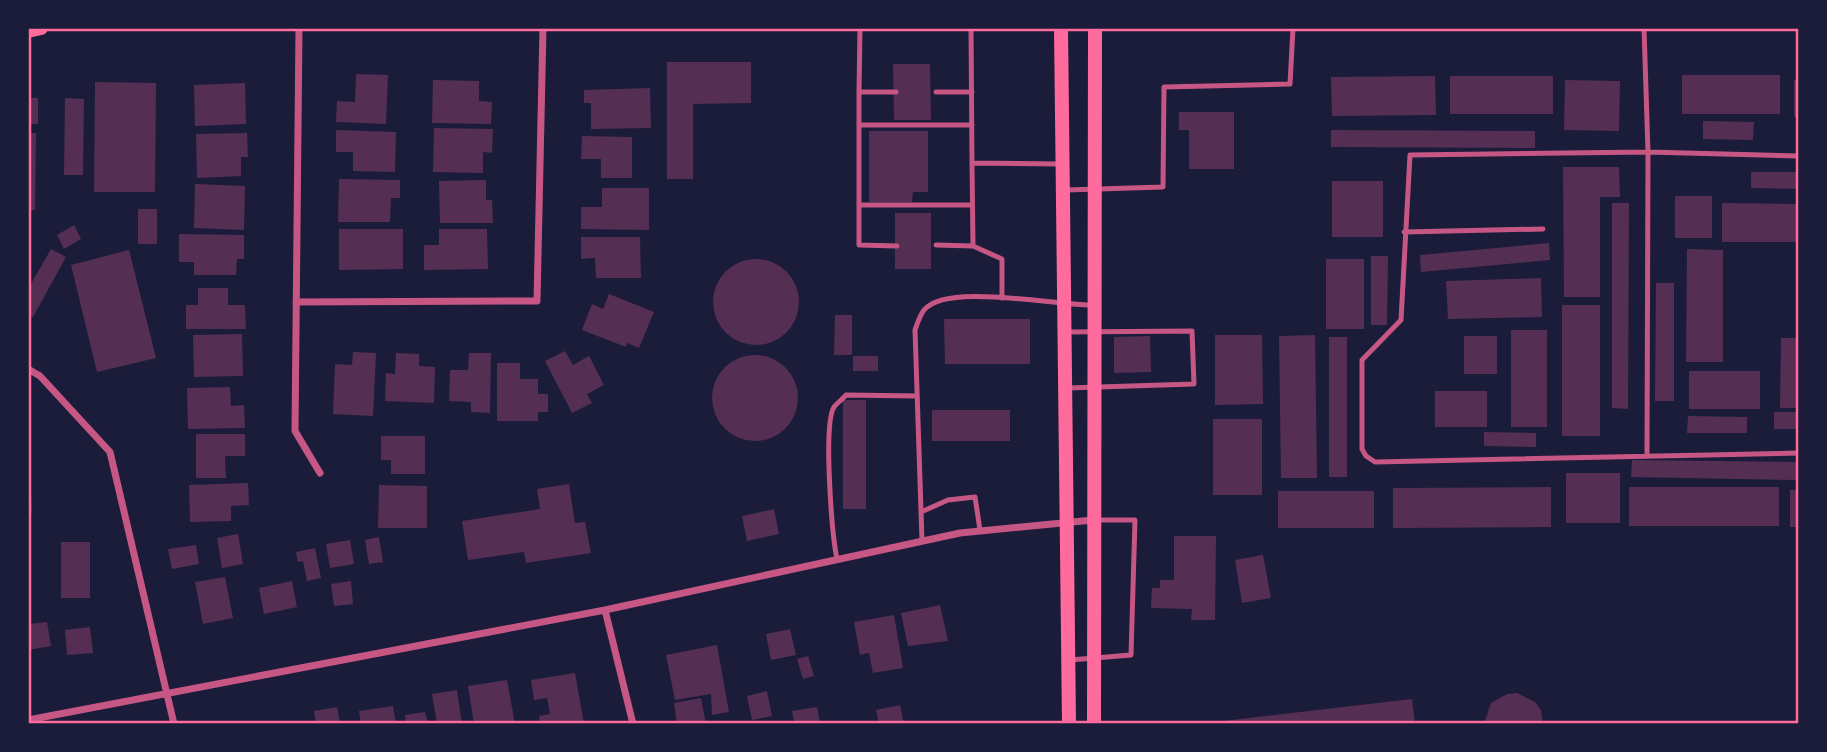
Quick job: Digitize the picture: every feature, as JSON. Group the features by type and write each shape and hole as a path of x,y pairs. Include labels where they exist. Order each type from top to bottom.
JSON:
{"main road":[{"path":"28,31 41,28"},
{"path":"1061,28 1069,724"},
{"path":"1094,724 1095,28"}],"street":[{"path":"299,28 295,431 320,473"},
{"path":"296,302 537,301 543,28"},
{"path":"28,369 40,376 110,452 174,724"},
{"path":"28,720 168,691 605,610 922,541 981,530 1093,520"},
{"path":"605,610 633,724"}],"lane":[{"path":"860,28 859,245 897,246"},
{"path":"971,28 973,246"},
{"path":"1062,190 1163,187 1164,87 1290,84 1293,28"},
{"path":"1644,28 1648,152 1647,454"},
{"path":"859,92 896,92"},
{"path":"936,92 972,92"},
{"path":"859,125 972,124"},
{"path":"1799,156 1648,152 1410,155 1401,320 1362,360 1362,449 1366,456 1375,462 1647,454 1799,453"},
{"path":"972,163 1062,164"},
{"path":"859,205 972,205"},
{"path":"1404,232 1543,229"},
{"path":"936,245 973,246 1002,259 1002,298"},
{"path":"922,541 915,330 925,309 946,297 1021,298 1063,306 1094,305"},
{"path":"1064,332 1192,331 1194,384 1064,388"},
{"path":"837,559 831,517 830,425 833,407 846,395 917,396"},
{"path":"921,512 948,500 975,496 981,530"},
{"path":"1068,660 1131,656 1135,520 1093,520"},
{"path":"984,724 1010,724"}],"building":[{"path":"667,62 751,62 751,103 693,104 693,179 667,179"},
{"path":"893,64 930,64 931,120 894,120"},
{"path":"356,74 388,75 386,124 336,122 337,101 355,102"},
{"path":"1682,75 1780,75 1780,114 1682,114"},
{"path":"1435,76 1436,115 1332,116 1331,77"},
{"path":"1450,76 1553,76 1553,114 1450,114"},
{"path":"433,80 479,81 479,101 492,102 491,124 432,123"},
{"path":"1565,80 1620,81 1619,131 1564,130"},
{"path":"1794,80 1799,80 1799,117 1794,117"},
{"path":"95,82 156,83 155,192 94,192"},
{"path":"245,83 246,124 195,126 194,85"},
{"path":"650,88 651,128 591,129 591,103 584,103 584,90"},
{"path":"28,98 38,98 38,124 28,124"},
{"path":"65,98 84,99 83,175 64,175"},
{"path":"1179,112 1234,112 1234,169 1189,169 1189,130 1179,130"},
{"path":"1703,121 1754,122 1753,140 1703,139"},
{"path":"434,128 493,129 492,153 483,152 483,173 433,172"},
{"path":"336,130 396,132 395,172 353,171 353,152 336,152"},
{"path":"1331,130 1535,131 1535,148 1331,147"},
{"path":"869,131 928,131 928,192 913,192 912,202 869,202"},
{"path":"28,133 36,133 35,210 28,210"},
{"path":"247,133 248,157 241,157 241,176 197,178 196,134"},
{"path":"582,136 632,137 632,178 601,178 601,159 581,159"},
{"path":"1563,167 1619,167 1620,197 1600,197 1600,297 1564,297"},
{"path":"1751,172 1799,172 1799,189 1751,188"},
{"path":"339,179 400,180 400,198 391,198 390,222 338,222"},
{"path":"486,180 486,200 492,200 493,223 440,223 439,181"},
{"path":"1332,181 1383,181 1383,237 1332,237"},
{"path":"195,184 245,186 244,230 194,228"},
{"path":"602,188 649,188 649,230 581,229 581,207 602,207"},
{"path":"1675,196 1712,196 1712,238 1675,238"},
{"path":"1612,203 1629,203 1628,409 1612,408"},
{"path":"1722,203 1799,204 1799,242 1722,242"},
{"path":"138,209 157,209 157,244 138,244"},
{"path":"895,213 931,213 931,269 895,269"},
{"path":"74,225 81,239 64,249 57,235"},
{"path":"339,229 403,229 403,269 339,270"},
{"path":"439,229 487,229 488,269 424,270 424,245 439,245"},
{"path":"179,234 244,235 244,259 237,259 236,275 194,275 194,262 179,262"},
{"path":"581,237 640,237 641,278 596,278 595,258 581,259"},
{"path":"1549,243 1550,260 1421,272 1420,255"},
{"path":"51,249 66,257 33,317 28,314 28,289"},
{"path":"1687,249 1723,250 1723,362 1686,362"},
{"path":"129,250 156,358 97,372 71,265"},
{"path":"1371,256 1388,256 1387,325 1371,325"},
{"path":"756,259 780,266 792,278 799,302 792,326 780,338 756,345 732,338 720,326 713,302 720,278 732,266"},
{"path":"1326,259 1364,259 1364,329 1326,329"},
{"path":"1541,278 1542,317 1448,319 1446,281"},
{"path":"1656,283 1674,283 1674,401 1655,401"},
{"path":"198,288 228,288 228,305 245,305 246,329 186,329 186,305 198,305"},
{"path":"609,294 654,312 639,348 627,343 626,347 582,330 592,304 603,309"},
{"path":"1562,305 1600,305 1600,436 1562,436"},
{"path":"835,315 852,315 852,355 834,355"},
{"path":"944,319 1030,319 1030,364 945,364"},
{"path":"1511,330 1547,330 1547,427 1511,427"},
{"path":"242,334 243,376 194,377 193,335"},
{"path":"1215,335 1262,335 1263,404 1215,405"},
{"path":"1315,335 1317,478 1281,478 1279,336"},
{"path":"1150,336 1151,372 1114,373 1114,337"},
{"path":"1464,336 1497,336 1497,374 1464,374"},
{"path":"1329,337 1347,337 1347,477 1329,477"},
{"path":"1781,338 1799,338 1799,408 1780,408"},
{"path":"565,351 573,365 589,356 604,385 587,394 592,403 572,413 545,361"},
{"path":"353,352 376,353 373,416 333,414 335,364 352,365"},
{"path":"396,353 419,354 419,366 435,367 434,403 385,401 386,373 395,374"},
{"path":"469,353 491,353 490,413 471,412 471,402 449,401 450,370 468,370"},
{"path":"755,355 779,362 791,374 798,398 791,422 779,434 755,441 731,434 719,422 712,398 719,374 731,362"},
{"path":"853,356 878,356 878,371 853,371"},
{"path":"497,363 520,363 520,379 538,379 538,394 548,394 548,412 538,412 538,421 497,421"},
{"path":"1689,371 1760,371 1760,409 1689,409"},
{"path":"230,387 231,406 244,405 245,428 188,429 187,388"},
{"path":"1435,391 1487,391 1487,427 1435,427"},
{"path":"843,400 866,400 866,509 843,509"},
{"path":"932,410 1010,410 1010,441 932,441"},
{"path":"1774,412 1799,412 1799,429 1774,429"},
{"path":"1688,416 1747,417 1747,433 1687,433"},
{"path":"1213,419 1262,419 1262,495 1213,495"},
{"path":"1484,432 1536,433 1536,447 1484,446"},
{"path":"196,434 245,434 245,456 225,456 226,478 196,478"},
{"path":"381,436 425,436 425,474 391,474 391,460 381,460"},
{"path":"1632,460 1799,462 1799,480 1631,477"},
{"path":"1566,473 1620,473 1620,523 1566,523"},
{"path":"30,478 32,513 28,513"},
{"path":"248,483 249,505 231,506 231,521 190,522 189,485"},
{"path":"569,484 575,523 585,522 591,553 526,563 524,552 468,560 462,521 540,509 537,489"},
{"path":"379,485 427,486 427,528 378,528"},
{"path":"1551,487 1551,527 1393,528 1393,488"},
{"path":"1629,487 1779,487 1779,526 1629,526"},
{"path":"1790,490 1799,490 1799,527 1790,527"},
{"path":"1278,491 1374,491 1374,528 1278,528"},
{"path":"774,509 779,534 747,541 742,516"},
{"path":"238,534 243,564 222,568 217,538"},
{"path":"1174,536 1216,536 1215,620 1191,620 1192,609 1151,608 1152,588 1160,588 1160,580 1174,580"},
{"path":"379,537 383,562 369,564 365,540"},
{"path":"350,540 354,564 330,568 326,544"},
{"path":"61,542 90,542 90,598 61,598"},
{"path":"196,545 199,564 172,569 168,549"},
{"path":"315,548 321,578 307,581 303,561 298,562 296,552"},
{"path":"1263,555 1271,598 1242,603 1235,560"},
{"path":"225,577 233,618 203,624 195,582"},
{"path":"292,581 297,607 264,614 259,588"},
{"path":"351,581 353,604 334,606 331,584"},
{"path":"940,605 948,641 908,646 901,613"},
{"path":"894,615 903,668 873,673 869,653 860,655 854,622"},
{"path":"47,622 51,646 28,650 28,624"},
{"path":"90,627 93,653 67,655 65,630"},
{"path":"790,629 796,655 771,660 766,634"},
{"path":"717,645 729,712 712,715 711,694 675,700 666,655"},
{"path":"808,656 814,676 803,679 797,659"},
{"path":"575,673 584,724 540,724 539,716 550,714 547,698 534,700 531,680"},
{"path":"507,680 515,724 474,724 468,686"},
{"path":"457,690 462,724 437,724 432,694"},
{"path":"767,691 772,716 752,720 747,696"},
{"path":"1517,693 1535,702 1541,710 1543,724 1484,724 1491,703 1507,694"},
{"path":"701,698 706,724 677,724 674,703"},
{"path":"1412,699 1415,724 1215,724 1215,722"},
{"path":"900,705 904,724 879,724 876,710"},
{"path":"393,706 396,724 361,724 359,711"},
{"path":"337,707 340,724 316,724 314,711"},
{"path":"817,707 820,724 794,722 792,711"},
{"path":"425,712 428,724 406,724 405,715"}]}
